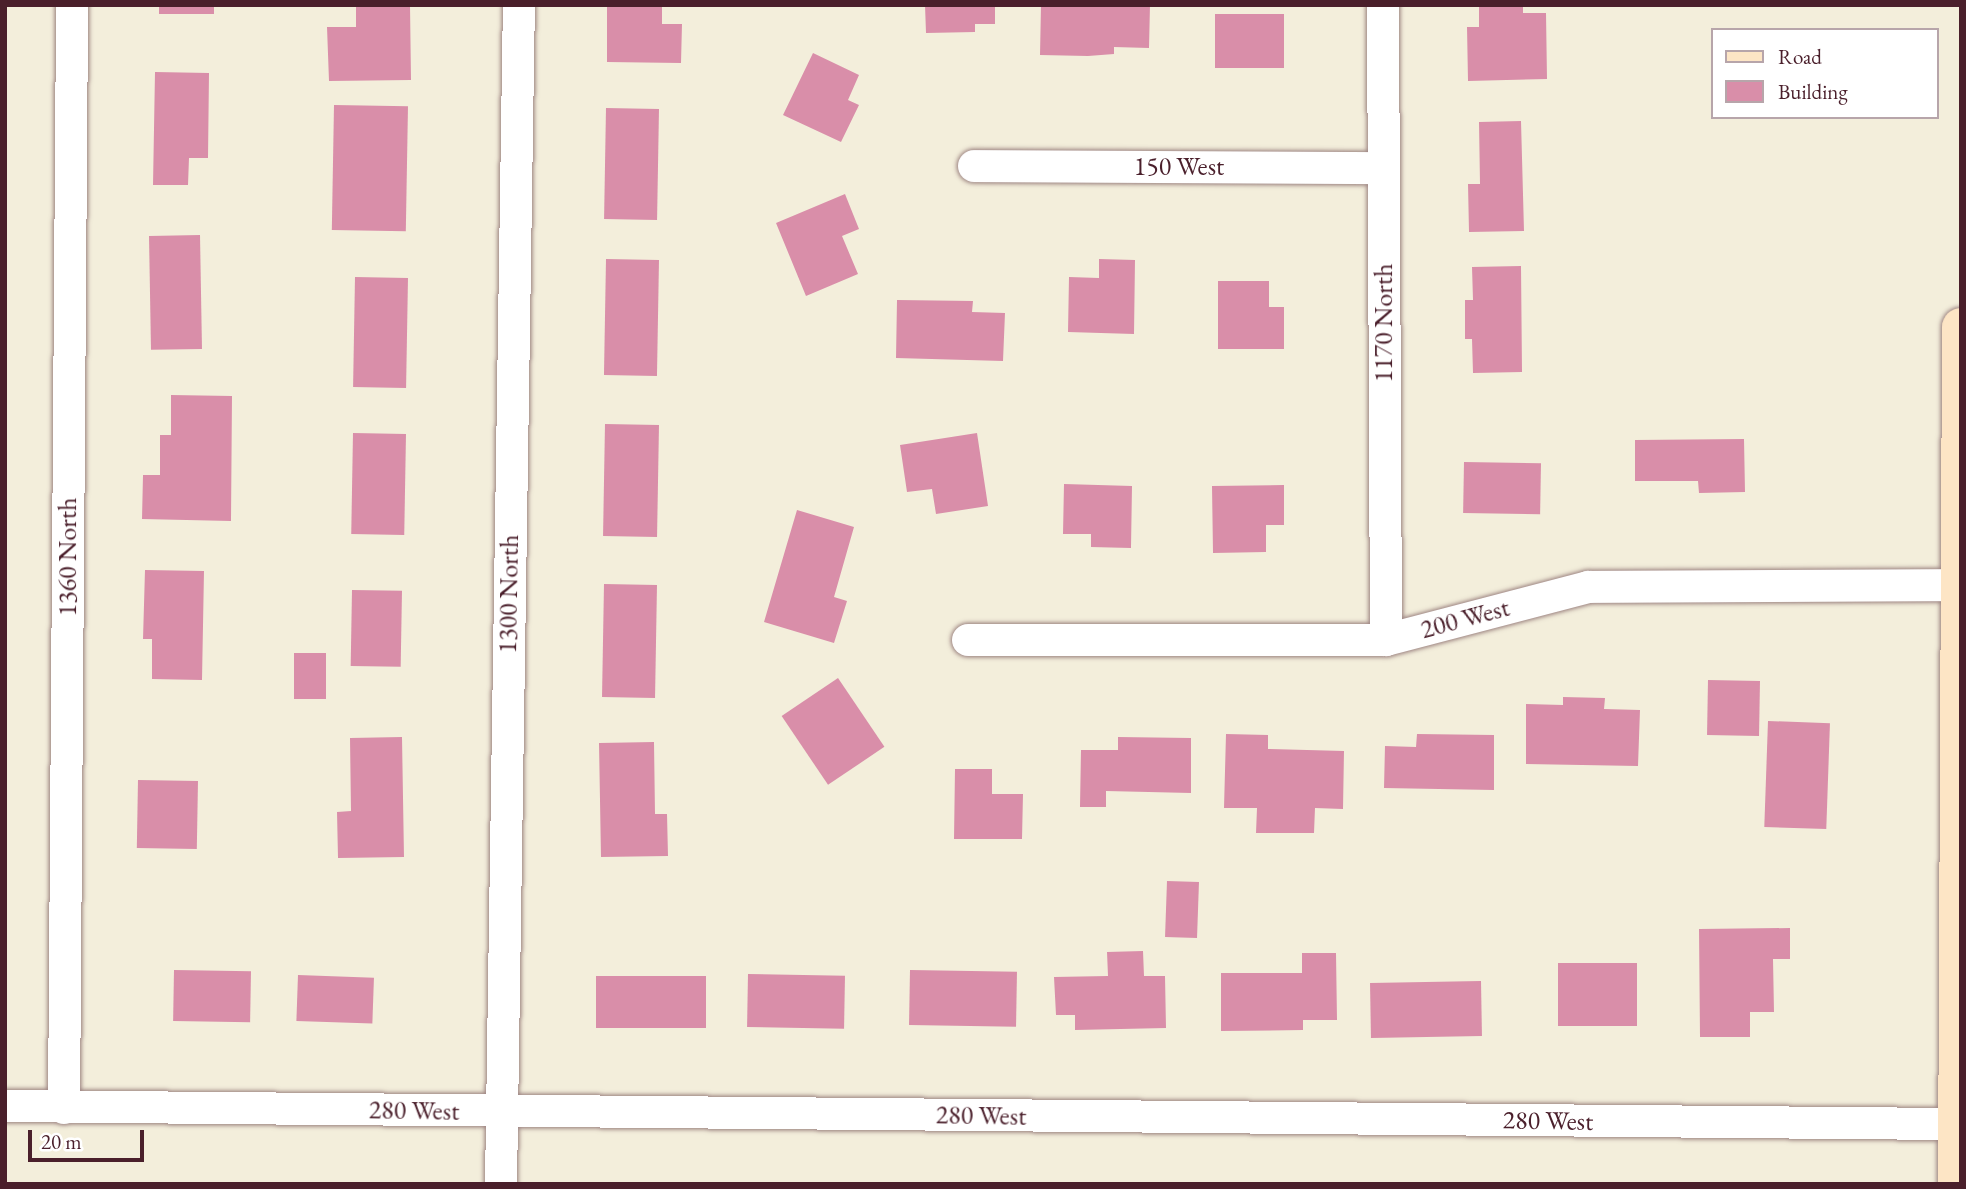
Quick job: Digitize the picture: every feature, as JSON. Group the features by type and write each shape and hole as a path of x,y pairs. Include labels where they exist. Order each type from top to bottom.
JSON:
{"main road":[{"path":"1957,1184 1961,327"}],"street":[{"name":"1360 North","path":"64,1108 72,5"},
{"name":"1300 North","path":"501,1184 519,5"},
{"name":"1170 North","path":"1383,5 1386,640"},
{"name":"150 West","path":"974,166 1384,168"},
{"name":"200 West","path":"968,640 1386,640 1588,587 1960,585"},
{"name":"280 West","path":"5,1107 1957,1124"}],"building":[{"path":"159,5 214,5 214,14 159,14"},
{"path":"356,5 410,5 411,80 329,81 327,27 356,27"},
{"path":"607,5 662,5 662,24 682,24 681,63 607,62"},
{"path":"925,5 995,5 995,24 975,24 975,32 926,33"},
{"path":"1041,5 1150,5 1149,48 1114,47 1114,54 1088,56 1040,55"},
{"path":"1479,5 1523,5 1523,13 1546,13 1547,79 1468,81 1467,27 1479,27"},
{"path":"1215,14 1284,14 1284,68 1215,68"},
{"path":"813,53 859,75 848,100 859,105 841,142 783,115"},
{"path":"155,72 209,73 208,158 189,158 188,185 153,185"},
{"path":"334,105 408,106 406,231 332,230"},
{"path":"606,108 659,109 657,220 604,219"},
{"path":"1521,121 1524,231 1469,232 1468,184 1480,184 1479,122"},
{"path":"845,194 859,229 842,236 858,274 806,296 776,223"},
{"path":"200,235 202,349 151,350 149,236"},
{"path":"606,259 659,260 657,376 604,375"},
{"path":"1099,259 1135,260 1134,334 1068,332 1069,277 1099,278"},
{"path":"1521,266 1522,372 1473,373 1472,339 1465,339 1465,300 1473,300 1472,267"},
{"path":"355,277 408,278 406,388 353,387"},
{"path":"1218,281 1269,281 1269,307 1284,307 1284,349 1218,349"},
{"path":"897,300 973,301 972,312 1005,313 1003,361 896,358"},
{"path":"171,395 232,396 231,521 142,519 143,475 160,475 160,435 171,435"},
{"path":"605,424 659,425 657,537 603,536"},
{"path":"353,433 406,434 404,535 351,534"},
{"path":"977,433 988,506 936,514 932,489 907,492 900,445"},
{"path":"1744,439 1745,492 1699,493 1698,481 1635,481 1635,440"},
{"path":"1464,462 1541,463 1540,514 1463,513"},
{"path":"1064,484 1132,486 1131,548 1091,547 1091,534 1063,534"},
{"path":"1284,485 1284,525 1266,525 1266,552 1213,553 1212,486"},
{"path":"797,510 854,527 834,597 847,601 834,643 764,622"},
{"path":"145,570 204,571 202,680 152,679 152,639 143,639"},
{"path":"604,584 657,585 655,698 602,697"},
{"path":"352,590 402,591 401,667 351,666"},
{"path":"294,653 326,653 326,699 294,699"},
{"path":"838,678 884,747 828,785 782,716"},
{"path":"1708,680 1760,681 1759,736 1707,735"},
{"path":"1563,697 1605,698 1604,709 1640,710 1638,766 1526,764 1526,704 1563,705"},
{"path":"1768,721 1830,723 1826,829 1764,827"},
{"path":"1226,734 1268,735 1268,749 1344,751 1343,809 1315,808 1314,833 1256,833 1257,808 1224,808"},
{"path":"1417,734 1494,735 1494,790 1384,788 1385,746 1416,747"},
{"path":"402,737 404,857 338,858 337,812 351,811 350,738"},
{"path":"1118,737 1191,738 1191,793 1106,791 1106,807 1080,807 1081,750 1118,750"},
{"path":"654,742 655,814 667,814 668,856 601,857 599,743"},
{"path":"955,769 992,769 992,794 1023,794 1022,839 954,839"},
{"path":"138,780 198,781 197,849 137,848"},
{"path":"1167,881 1199,882 1197,938 1165,937"},
{"path":"1790,928 1790,959 1773,959 1774,1012 1750,1012 1750,1037 1700,1037 1699,929"},
{"path":"1143,951 1144,976 1165,976 1166,1028 1075,1030 1075,1015 1056,1015 1054,977 1108,976 1107,952"},
{"path":"1302,953 1336,953 1337,1020 1303,1020 1303,1030 1221,1031 1221,973 1302,973"},
{"path":"1558,963 1637,963 1637,1026 1558,1026"},
{"path":"174,970 251,971 250,1022 173,1021"},
{"path":"910,970 1017,972 1016,1027 909,1025"},
{"path":"748,974 845,976 844,1029 747,1027"},
{"path":"298,975 374,978 372,1024 296,1021"},
{"path":"596,976 706,976 706,1028 596,1028"},
{"path":"1481,981 1482,1036 1371,1038 1370,983"}]}
